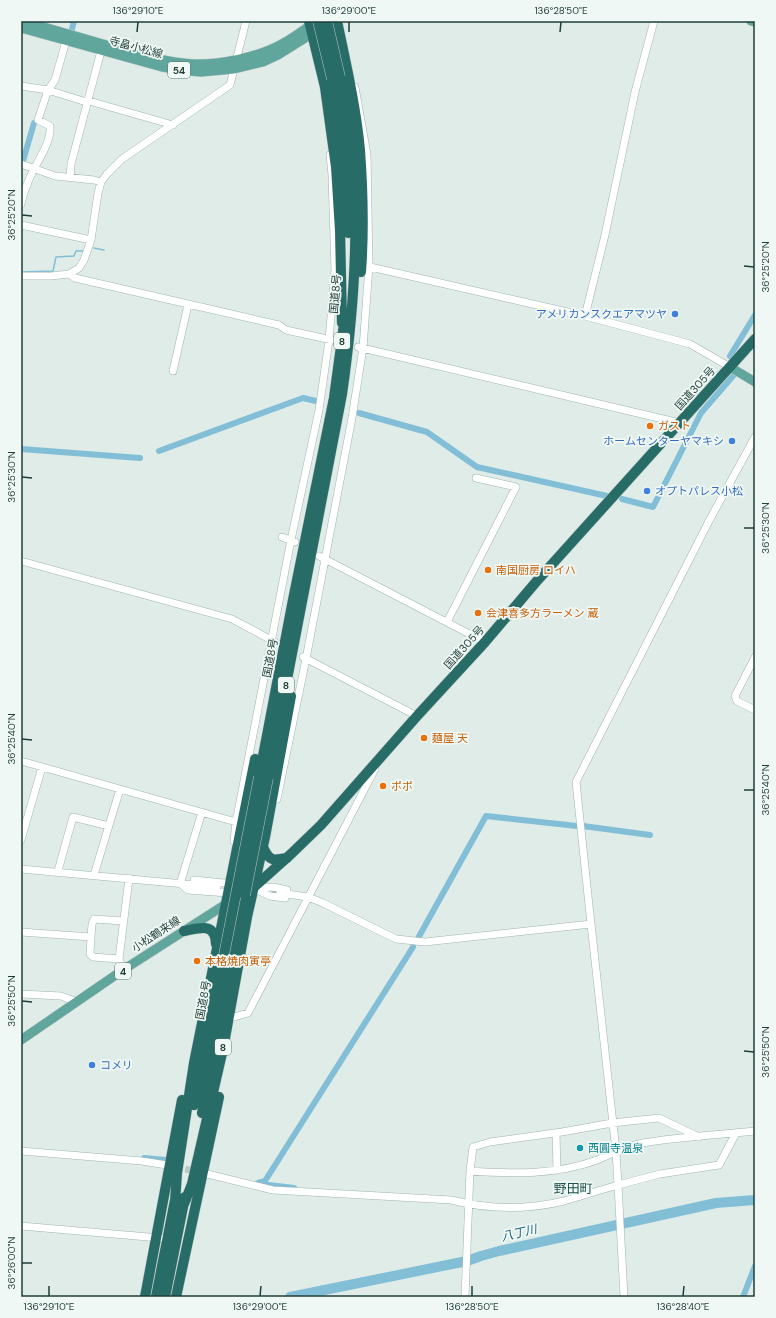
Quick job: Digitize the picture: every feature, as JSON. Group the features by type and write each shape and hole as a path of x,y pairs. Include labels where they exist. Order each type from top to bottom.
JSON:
{"highway":[{"name":"国道8号","path":"161,1293 263,778 304,591 342,394 350,339 355,273 355,203 350,144 336,78 327,21"},
{"name":"8","path":"337,21 360,150 363,239 355,328 350,339"},
{"name":"国道8号","path":"263,778 293,600 334,398 334,342 349,275 346,176 336,78 313,24"},
{"name":"8","path":"313,24 325,87 337,174 340,231 334,342"},
{"name":"国道305号","path":"226,904 253,888 287,858 321,824 417,716 486,642 536,582 755,339"},
{"name":"8","path":"179,1203 192,1184 223,1048 253,888 268,823 295,668 304,591"},
{"name":"8","path":"179,1203 177,1173 191,1086 216,953 286,607 293,600"},
{"path":"263,847 266,854 270,858 276,860 287,858"},
{"path":"177,1292 186,1240 203,1173 250,935 247,918"},
{"path":"146,1292 172,1166 206,976 208,968 216,953 216,938 212,930 208,928 184,931"}],"main road":[{"name":"寺畠小松線","path":"23,21 147,56 178,62 209,64 248,57 279,46 313,24 331,21"},
{"path":"751,21 755,22"},
{"name":"寺畠小松線","path":"21,28 162,67 189,71 234,69 263,62 278,55 313,24"},
{"path":"730,367 755,382"},
{"name":"小松鶴来線","path":"21,1040 123,970 226,904"}],"street":[{"path":"21,276 51,276 69,274 79,268 84,260 91,240 101,182 122,159 173,126 230,85 246,21"},
{"path":"585,316 605,235 635,92 654,21"},
{"path":"21,204 32,173 35,170 51,131 50,126 38,120 48,90 55,80 66,41"},
{"path":"268,823 275,807 322,558 352,418 361,347 367,266 367,154 358,97 350,67 342,47"},
{"path":"70,178 71,164 89,101 101,51"},
{"path":"21,86 48,90 173,126"},
{"path":"234,864 236,822 274,642 319,410 334,342 336,259 332,175 322,98 325,87"},
{"path":"21,164 55,176 101,182"},
{"path":"21,225 91,240"},
{"path":"367,266 400,272 585,316 690,344 730,367"},
{"path":"69,274 75,278 279,325 286,330 334,342"},
{"path":"173,372 188,305"},
{"path":"361,347 680,423"},
{"path":"624,1297 616,1151 590,924 576,782 709,521 755,437"},
{"path":"447,622 516,487 476,478"},
{"path":"282,537 293,541"},
{"path":"322,558 486,642"},
{"path":"21,561 232,619 274,642"},
{"path":"755,657 735,696 737,701 755,710"},
{"path":"304,658 417,716"},
{"path":"21,761 236,822"},
{"path":"234,1017 248,1013 378,761"},
{"path":"21,840 42,767"},
{"path":"94,875 120,789"},
{"path":"180,884 202,812"},
{"path":"58,871 73,818 109,826"},
{"path":"21,868 217,887"},
{"path":"123,970 119,959 129,878"},
{"path":"180,884 188,880 230,883 253,888 270,896 303,900 308,897"},
{"path":"180,884 188,890 228,893 253,888"},
{"path":"280,893 308,897 396,939 425,942 590,924"},
{"path":"119,959 93,957 90,954 92,924 94,919 123,921"},
{"path":"21,932 91,937"},
{"path":"21,994 61,996 77,1002"},
{"path":"465,1297 470,1171 473,1147 490,1142 556,1133 612,1123 659,1118 700,1137"},
{"path":"470,1171 502,1173 557,1170 597,1160 616,1151 642,1143 755,1131"},
{"path":"556,1133 557,1170"},
{"path":"203,1173 273,1190 450,1200 469,1204 505,1207 530,1206 563,1201 660,1174 719,1165 736,1133"},
{"path":"21,1152 142,1161 172,1166"},
{"path":"21,1226 158,1238"}],"waterway":[{"path":"72,29 74,21"},
{"path":"23,161 34,123"},
{"path":"94,248 104,250"},
{"path":"21,272 53,271 56,257 74,256 76,251 83,251"},
{"path":"730,356 755,315"},
{"path":"622,499 653,507 701,413 733,376"},
{"path":"159,451 303,398 316,401"},
{"path":"359,413 427,432 477,467 607,496"},
{"path":"21,449 140,458"},
{"path":"417,940 486,816 577,826"},
{"path":"583,826 650,835"},
{"path":"258,1183 265,1181 413,947"},
{"path":"144,1158 166,1160"},
{"path":"260,1184 294,1188"},
{"name":"八丁川","path":"290,1297 467,1261 499,1251 716,1203 755,1200"},
{"path":"743,1297 755,1266"}],"tunnel":[{"path":"261,891 280,893"},
{"path":"175,1167 199,1172"}],"place":[{"name":"アメリカンスクエアマツヤ","path":"675,314"},
{"name":"ガスト","path":"650,426"},
{"name":"ホームセンターヤマキシ","path":"732,441"},
{"name":"オプトパレス小松","path":"647,491"},
{"name":"南国厨房 ロイハ","path":"488,570"},
{"name":"会津喜多方ラーメン 蔵","path":"478,613"},
{"name":"麺屋 天","path":"424,738"},
{"name":"ポポ","path":"383,786"},
{"name":"本格焼肉寅亭","path":"197,961"},
{"name":"コメリ","path":"92,1065"},
{"name":"西圓寺温泉","path":"580,1148"}],"district":[{"name":"野田町","path":"573,1188"}]}
